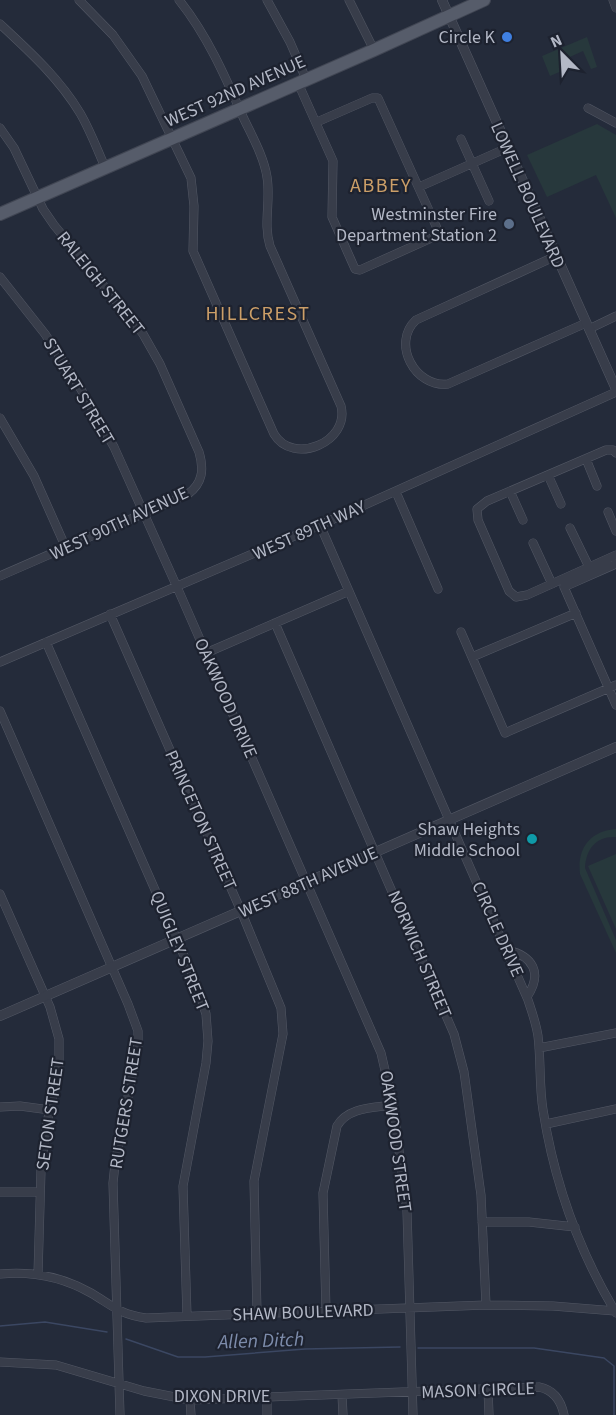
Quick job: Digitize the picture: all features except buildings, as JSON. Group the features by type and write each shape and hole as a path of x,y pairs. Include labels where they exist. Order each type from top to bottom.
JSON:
{"main road":[{"name":"WEST 92ND AVENUE","path":"0,214 484,0"}],"street":[{"path":"79,0 103,24 134,62 151,92 193,186 192,244 196,260 274,434 283,445 301,450 333,436 339,430 342,411 270,246 266,227 267,175 263,161 211,49 179,0"},
{"path":"267,0 290,42 302,81 317,122 333,160 332,217 348,257 357,270 438,233 381,100 377,97 317,122"},
{"path":"349,0 374,50"},
{"name":"LOWELL BOULEVARD","path":"441,0 616,391"},
{"path":"613,0 616,8"},
{"path":"0,24 43,65 67,92 86,123 105,167"},
{"path":"588,108 616,123"},
{"name":"RALEIGH STREET","path":"0,128 18,153 43,209 143,334 160,364 195,443"},
{"path":"461,139 489,201"},
{"path":"419,187 507,148"},
{"path":"556,256 416,320 406,336 405,346 415,371 424,380 436,385 448,384 616,316"},
{"name":"STUART STREET","path":"0,277 40,327 79,386 114,447 144,514"},
{"name":"WEST 89TH WAY","path":"0,662 396,492 616,391"},
{"path":"0,418 34,476 66,548"},
{"name":"WEST 90TH AVENUE","path":"0,576 188,494 197,486 202,469 195,443"},
{"path":"616,453 613,450 606,450 487,501 477,509 478,520 510,591 516,597 527,595 616,555"},
{"path":"586,459 597,486"},
{"path":"548,475 561,504"},
{"path":"510,491 523,520"},
{"path":"396,492 438,589"},
{"path":"608,512 616,531"},
{"name":"OAKWOOD DRIVE","path":"144,514 306,883"},
{"name":"CIRCLE DRIVE","path":"320,525 527,997 536,1022 546,1124 557,1175 589,1263 616,1312"},
{"path":"570,528 589,567"},
{"path":"534,543 552,584"},
{"path":"616,564 564,587 612,686 616,705"},
{"path":"206,652 349,591"},
{"path":"472,657 576,613"},
{"name":"PRINCETON STREET","path":"110,614 277,995 283,1022 282,1041 254,1181 257,1313"},
{"name":"NORWICH STREET","path":"275,622 441,1002 459,1050 481,1195 486,1305"},
{"path":"461,632 505,733 612,686"},
{"name":"QUIGLEY STREET","path":"46,642 201,996 206,1014 208,1041 206,1063 183,1186 187,1316"},
{"name":"RUTGERS STREET","path":"0,711 135,1021 139,1038 114,1173 120,1415"},
{"name":"WEST 88TH AVENUE","path":"0,1016 616,747"},
{"name":"OAKWOOD STREET","path":"306,883 381,1053 393,1105 407,1211 413,1415"},
{"name":"SETON STREET","path":"0,894 54,1018 59,1040 59,1065 43,1148 38,1274"},
{"path":"507,950 518,952 531,963 535,982 527,997"},
{"path":"538,1048 616,1033"},
{"path":"326,1311 323,1193 337,1126 343,1117 353,1112 393,1105"},
{"path":"0,1107 50,1110"},
{"path":"546,1124 616,1109"},
{"path":"0,1192 40,1192"},
{"path":"482,1222 513,1221 574,1227"},
{"name":"SHAW BOULEVARD","path":"0,1274 38,1274 80,1287 116,1310 146,1317 486,1305 553,1306 616,1312"},
{"name":"DIXON DRIVE","path":"0,1362 56,1365 170,1398 190,1400 413,1392"},
{"name":"MASON CIRCLE","path":"413,1392 544,1388 557,1397 564,1415"},
{"path":"488,1389 489,1415"},
{"path":"342,1395 343,1415"},
{"path":"267,1397 267,1415"},
{"path":"190,1400 191,1415"}],"shaded area":[{"path":"587,37 597,67 591,69 583,51 561,61 564,70 550,76 542,56"},
{"path":"597,124 616,135 616,218 596,175 547,197 527,155"},
{"path":"616,829 616,837 603,839 593,845 587,855 585,868 616,940 616,953 580,874 580,865 583,849 592,837 607,830"},
{"path":"616,854 616,929 588,866"}],"waterway":[{"name":"Allen Ditch","path":"0,1326 45,1322 107,1332"},
{"name":"Allen Ditch","path":"126,1339 178,1357 305,1349 400,1347"},
{"name":"Allen Ditch","path":"418,1348 534,1348 604,1358 614,1366 614,1415"}],"place":[{"name":"Circle K","path":"507,37"},
{"name":"Westminster Fire Department Station 2","path":"509,224"},
{"name":"Shaw Heights Middle School","path":"532,839"}],"district":[{"name":"ABBEY","path":"381,185"},
{"name":"HILLCREST","path":"258,313"}]}
